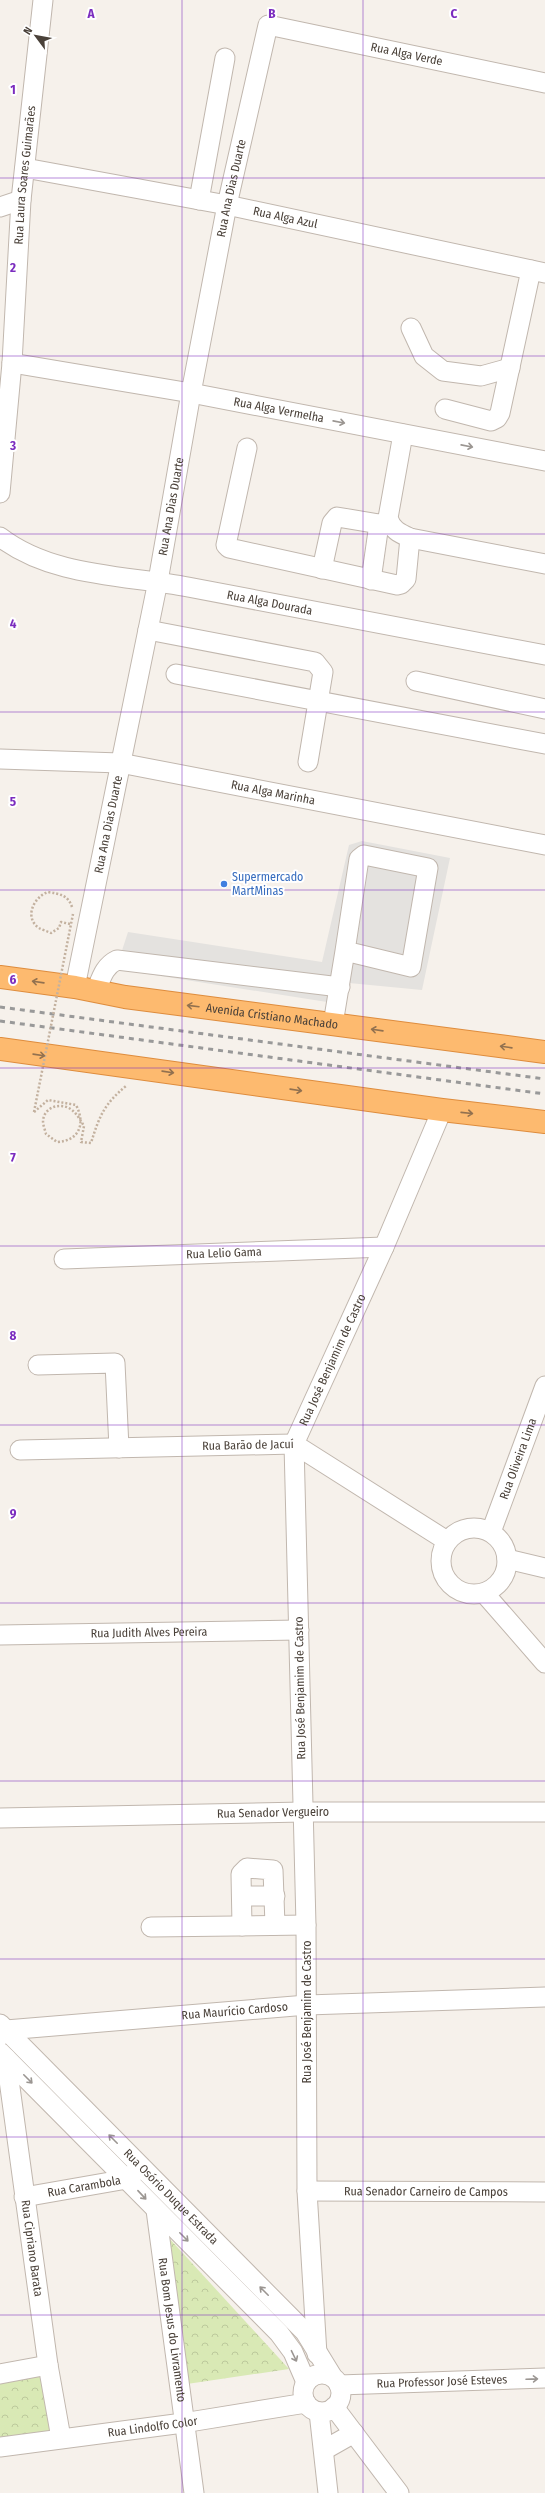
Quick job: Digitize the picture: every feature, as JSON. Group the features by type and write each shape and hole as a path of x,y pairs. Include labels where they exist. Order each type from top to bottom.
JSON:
{"highway":[{"name":"Avenida Cristiano Machado","path":"0,977 75,987 125,997 545,1052"},
{"path":"0,1049 442,1110 545,1122"}],"street":[{"name":"Rua Laura Soares Guimarães","path":"0,493 12,363 21,200 43,0"},
{"name":"Rua Alga Verde","path":"268,25 545,83"},
{"name":"Rua Ana Dias Duarte","path":"75,987 158,581 191,393 227,204 268,25"},
{"path":"199,200 225,58"},
{"name":"Rua Alga Azul","path":"25,168 227,204 538,272"},
{"path":"0,207 21,200"},
{"path":"445,409 491,421 497,418 538,272"},
{"path":"411,328 424,356 443,371 482,376 510,368"},
{"name":"Rua Alga Vermelha","path":"12,363 191,393 545,461"},
{"path":"371,580 388,518 403,434"},
{"path":"248,448 226,545 233,550 371,580 401,584 406,579 410,538"},
{"path":"322,569 333,520 337,517 385,525 410,538 545,564"},
{"name":"Rua Alga Dourada","path":"0,537 19,551 56,566 158,581 545,655"},
{"path":"148,630 315,662 323,672 308,762"},
{"path":"176,674 545,744"},
{"path":"416,681 545,709"},
{"name":"Rua Alga Marinha","path":"0,759 120,763 545,845"},
{"path":"333,1024 359,859 364,855 428,868 411,968 345,950"},
{"path":"96,991 105,970 110,963 117,960 340,987"},
{"name":"Rua José Benjamim de Castro","path":"317,2354 307,2191 306,1925 294,1444 384,1246 442,1110"},
{"name":"Rua Lelio Gama","path":"64,1259 384,1246"},
{"path":"38,1365 115,1363 119,1448"},
{"name":"Rua Oliveira Lima","path":"491,1532 545,1386"},
{"name":"Rua Barão de Jacuí","path":"20,1450 294,1444 447,1541"},
{"path":"472,1527 491,1532 502,1544 507,1559 506,1570 501,1580 494,1588 484,1593 464,1593 447,1581 440,1561 442,1551 447,1541 454,1534 472,1527"},
{"path":"507,1559 545,1568"},
{"path":"484,1593 545,1663"},
{"name":"Rua Judith Alves Pereira","path":"0,1634 298,1630"},
{"name":"Rua Senador Vergueiro","path":"0,1818 303,1812 545,1812"},
{"path":"242,1926 243,1896 241,1874 247,1868 270,1868 275,1873 275,1925"},
{"path":"243,1896 275,1896"},
{"path":"151,1927 306,1925"},
{"name":"Rua Maurício Cardoso","path":"2,2030 307,2005 545,1997"},
{"name":"Rua Osório Duque Estrada","path":"2,2030 134,2173 156,2210 279,2333 293,2352 306,2382"},
{"name":"Rua Osório Duque Estrada","path":"3,2055 134,2173 170,2196 305,2332 317,2354 335,2381"},
{"name":"Rua Cipriano Barata","path":"3,2055 48,2365 61,2438"},
{"name":"Rua Carambola","path":"24,2197 134,2173"},
{"name":"Rua Senador Carneiro de Campos","path":"307,2191 545,2192"},
{"path":"156,2210 170,2196"},
{"name":"Rua Bom Jesus do Livramento","path":"156,2210 183,2423 194,2493"},
{"path":"279,2333 313,2297"},
{"path":"0,2374 48,2365"},
{"path":"320,2407 340,2399 335,2381 315,2375 306,2382 302,2392 320,2407 354,2433 400,2493"},
{"name":"Rua Professor José Esteves","path":"335,2381 545,2378"},
{"path":"320,2407 328,2493"},
{"name":"Rua Lindolfo Color","path":"0,2447 61,2438 320,2407"},
{"path":"324,2450 354,2433"}],"path":[{"path":"61,922 59,928 51,933 39,928 34,922 32,909 35,901 42,894 48,892 62,894 70,901 73,914 34,1112 48,1100 76,1105 82,1115 81,1121 74,1138 68,1141 57,1142 46,1134 43,1121 45,1115 53,1107 64,1106 74,1111 81,1121 84,1126 81,1142 91,1144 100,1114 114,1096 143,1068"}],"green space":[{"path":"168,2237 289,2369 187,2384"},
{"path":"42,2374 51,2431 0,2440 0,2381"}],"shaded area":[{"path":"362,841 450,858 422,990 349,983 346,1005 116,969 128,932 322,962 349,845"}],"railway":[{"path":"0,1007 545,1079"},
{"path":"0,1021 545,1094"}],"place":[{"name":"Supermercado MartMinas","path":"224,884"}]}
